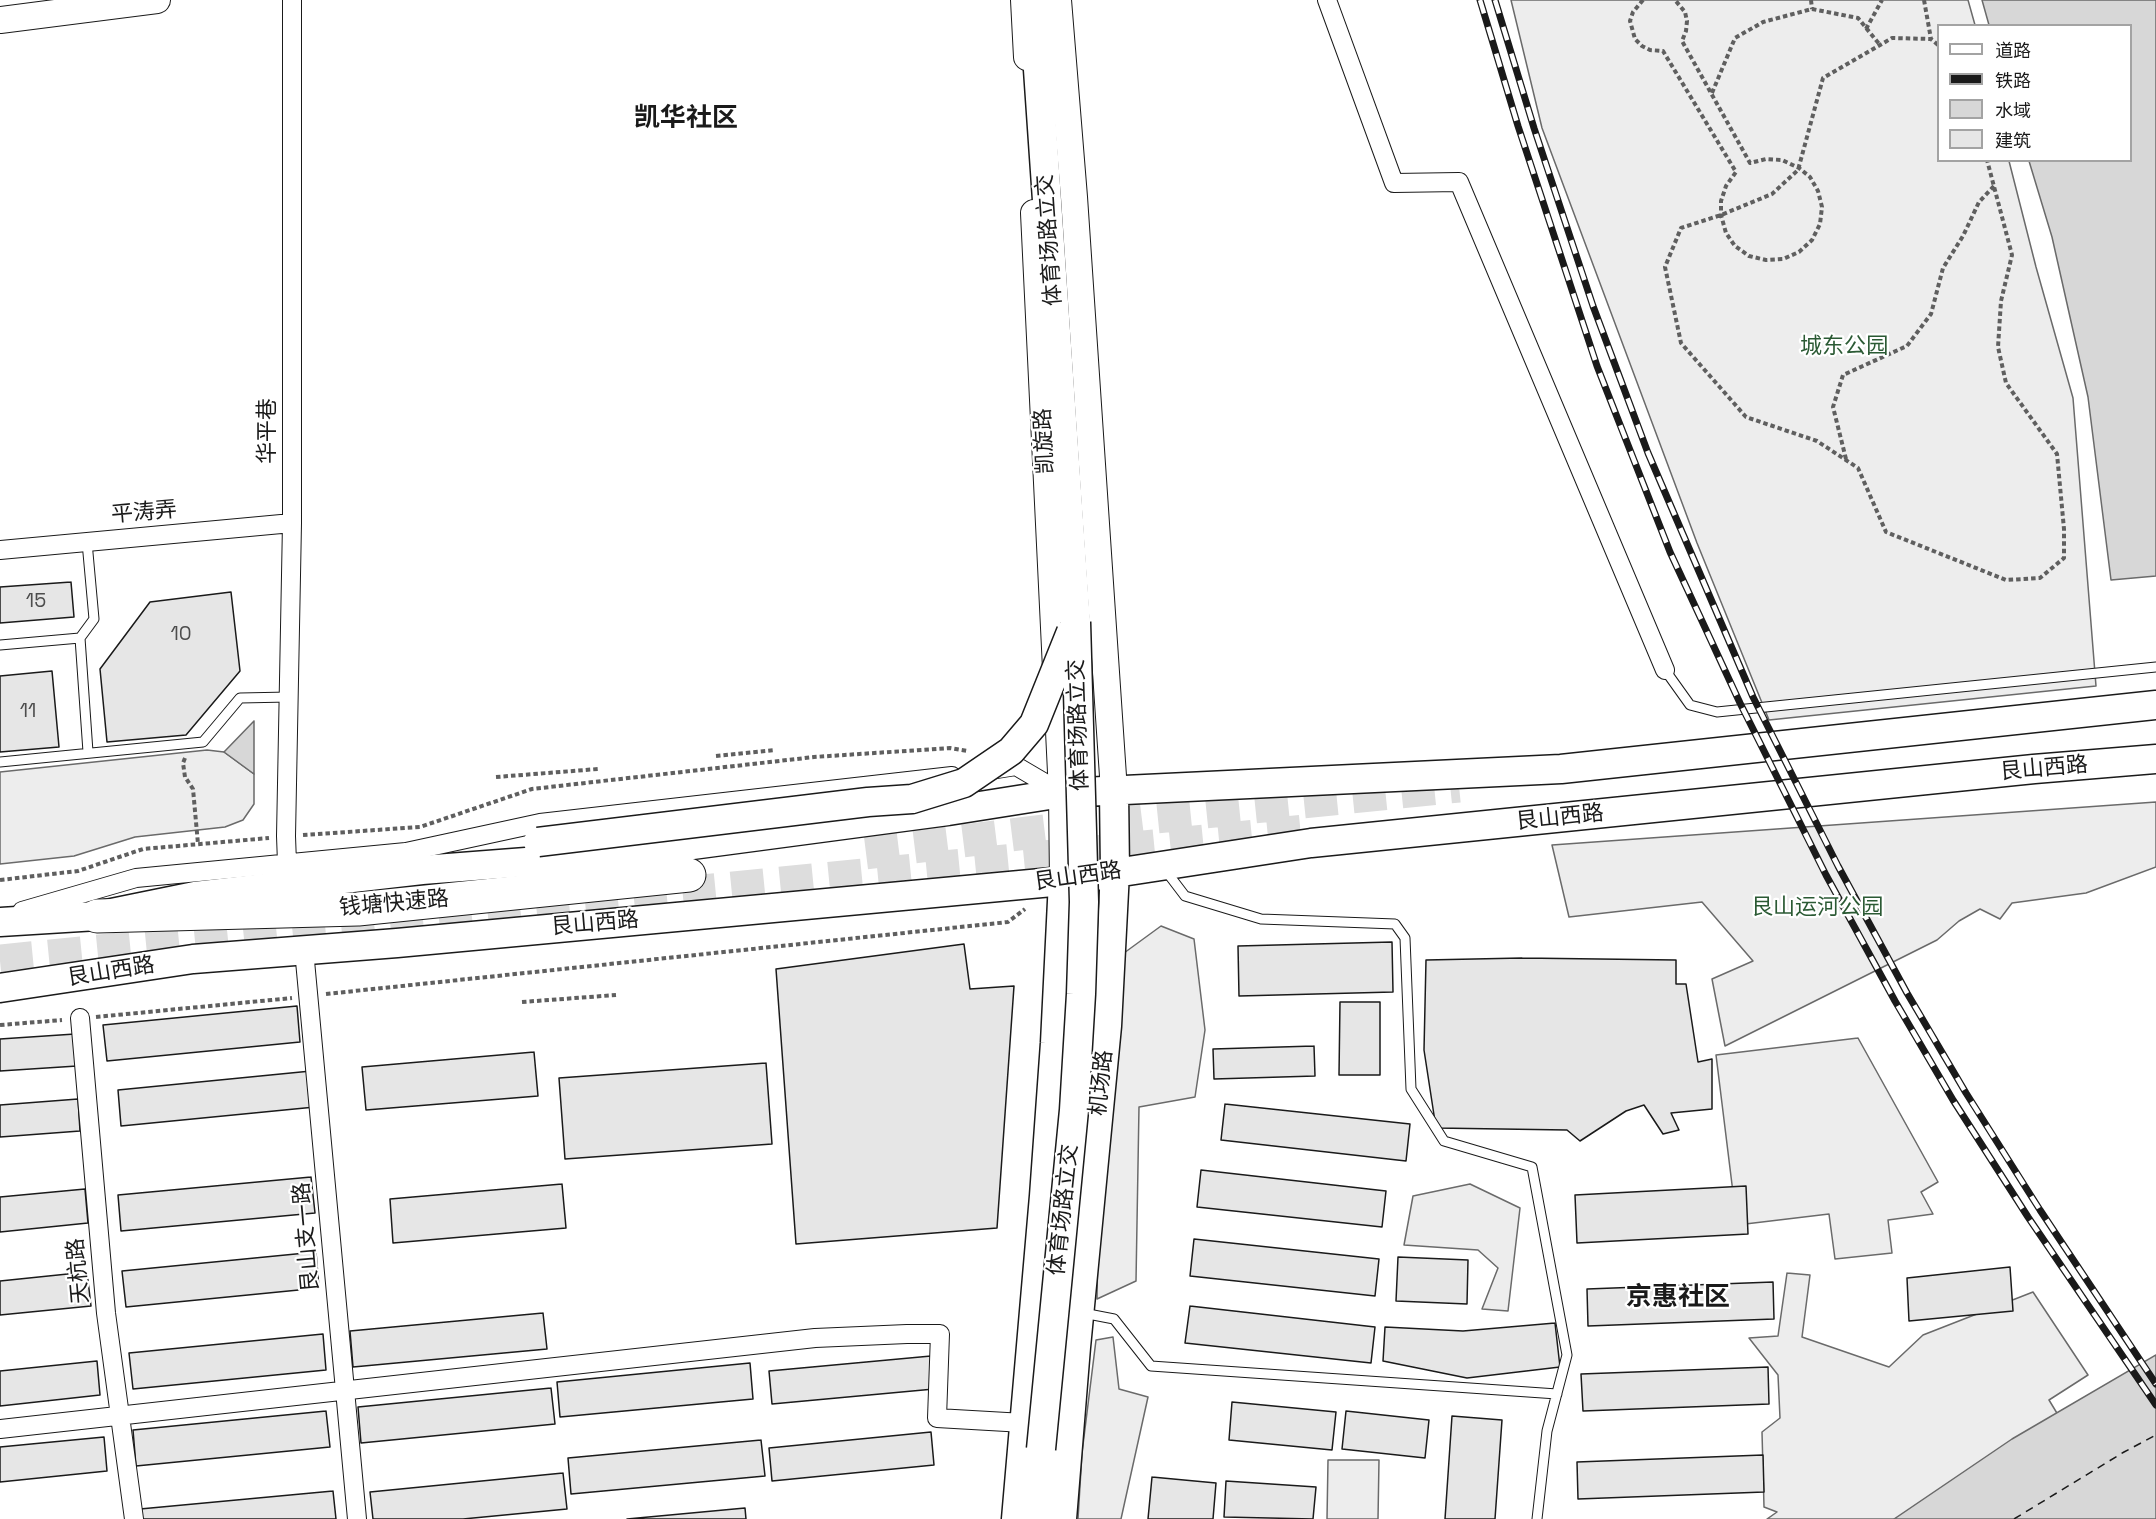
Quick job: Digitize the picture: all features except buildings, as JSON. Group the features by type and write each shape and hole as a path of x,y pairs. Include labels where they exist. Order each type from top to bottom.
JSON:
{"highway":[{"name":"钱塘快速路","path":"97,916 358,909 689,875"}],"main road":[{"path":"0,20 157,0"},
{"name":"凯旋路","path":"1024,0 1062,794 1063,881"},
{"name":"体育场路立交","path":"1030,1519 1041,1449 1074,1110 1084,902 1076,622 1037,55 1041,0"},
{"name":"凯旋路","path":"1058,0 1073,186 1114,790"},
{"path":"422,870 538,842 868,802 912,800 964,783 1011,751 1034,724 1076,622"},
{"path":"0,920 97,916 195,896 422,870 617,855 1062,794 1562,769 2156,705"},
{"name":"艮山西路","path":"0,989 193,959 1063,881 1311,843 2034,769 2156,759"},
{"name":"机场路","path":"1062,1519 1079,1312 1107,1026 1115,872 1114,790"},
{"path":"1016,1519 1054,1066 1063,881"},
{"name":"体育场路立交","path":"1039,1519 1041,1449"}],"street":[{"name":"华平巷","path":"287,863 292,523 292,0"},
{"path":"1327,0 1394,183 1459,182 1665,670"},
{"name":"平涛弄","path":"0,550 292,523"},
{"path":"0,920 136,878 406,852 540,823 930,779 1016,766 1062,794"},
{"name":"艮山支一路","path":"304,950 357,1519"},
{"name":"天杭路","path":"80,1018 106,1313 134,1519"},
{"path":"0,1429 815,1338 906,1334 940,1334 937,1418 1024,1423"}],"lane":[{"path":"87,542 94,620 80,638 88,752"},
{"path":"0,645 80,638"},
{"path":"1665,670 1690,705 1717,712 2156,667"},
{"path":"0,762 203,742 240,698 289,697"},
{"path":"1162,865 1185,896 1261,919 1395,924 1405,938 1411,1089 1444,1141 1532,1167 1567,1355 1547,1431 1537,1519"},
{"path":"1079,1312 1114,1319 1151,1366 1557,1394"}],"path":[{"path":"1643,0 1632,12 1630,21 1635,39 1650,50 1663,51 1736,172 1726,186 1721,201 1720,215 1726,233 1735,246 1749,256 1766,260 1783,259 1799,252 1812,240 1820,225 1822,207 1818,191 1810,177 1799,168 1782,160 1766,159 1750,163 1682,41 1687,21 1685,12 1674,0"},
{"path":"1811,0 1812,9"},
{"path":"1866,29 1882,0"},
{"path":"1924,0 1931,39"},
{"path":"1711,94 1735,38 1763,22 1812,9 1857,18 1880,45"},
{"path":"1937,44 1931,39 1892,38 1823,78 1799,168 1772,194 1681,228 1665,267 1681,343 1746,417 1817,441 1858,468 1886,532 2006,580 2040,578 2064,558 2064,529 2057,454 2006,383 1998,347 2001,301 2012,255 1988,162"},
{"path":"1846,460 1833,407 1843,375 1906,346 1931,314 1943,268 1963,236 1979,202 1994,186"},
{"path":"185,744 184,777 193,789 198,844"},
{"path":"0,880 78,871 143,849 420,827 532,789 814,757 950,748 972,752"},
{"path":"717,756 775,750"},
{"path":"496,777 598,769"},
{"path":"0,1025 308,996 1008,922 1026,908"},
{"path":"522,1002 616,995"}],"shaded area":[{"name":"城东公园","path":"1511,0 1968,0 1975,24 1937,24 1937,162 2009,162 2073,398 2096,686 1769,720 1697,543 1542,128"},
{"path":"207,750 224,752 254,774 254,804 243,820 225,827 135,837 74,856 0,864 0,772"},
{"name":"艮山运河公园","path":"2156,802 2156,867 2086,893 2012,903 2000,919 1980,909 1959,921 1937,940 1725,1046 1712,979 1753,961 1702,902 1569,917 1552,845"},
{"path":"1161,926 1194,939 1205,1030 1195,1097 1139,1107 1136,1281 1097,1299 1098,1239 1124,953"},
{"path":"1858,1038 1938,1182 1921,1192 1933,1214 1888,1220 1892,1253 1835,1259 1829,1214 1737,1225 1716,1055"},
{"path":"1470,1184 1520,1208 1508,1311 1482,1309 1498,1268 1478,1250 1404,1245 1413,1196"},
{"path":"1787,1273 1810,1275 1802,1337 1889,1367 1923,1335 2033,1292 2088,1375 2049,1400 2121,1519 1767,1519 1777,1512 1764,1507 1762,1432 1780,1418 1778,1375 1749,1338 1778,1336"},
{"path":"1113,1337 1119,1389 1148,1397 1121,1519 1078,1519 1082,1453 1096,1340"},
{"path":"1328,1460 1379,1460 1378,1519 1327,1519"}],"water":[{"path":"1982,0 2156,0 2156,576 2111,580 2088,397 2052,237 2029,162 2132,162 2132,24 1989,24"},
{"path":"254,721 254,774 224,752"},
{"path":"2156,1355 2156,1519 1894,1519 2012,1439"}],"ferry route":[{"path":"2014,1519 2156,1435"}],"tunnel":[{"path":"866,853 1156,817 1459,786"},
{"path":"0,961 1315,830"}],"railway":[{"path":"1480,0 1518,126 1597,366 1670,552 1740,703 1826,875 1895,1001 1953,1100 2028,1217 2156,1405"},
{"path":"1495,0 1534,128 1593,306 1648,453 1753,697 1838,866 1907,993 1966,1093 2040,1210 2156,1384"}],"district":[{"name":"凯华社区","path":"686,119"},
{"name":"京惠社区","path":"1678,1298"}]}
